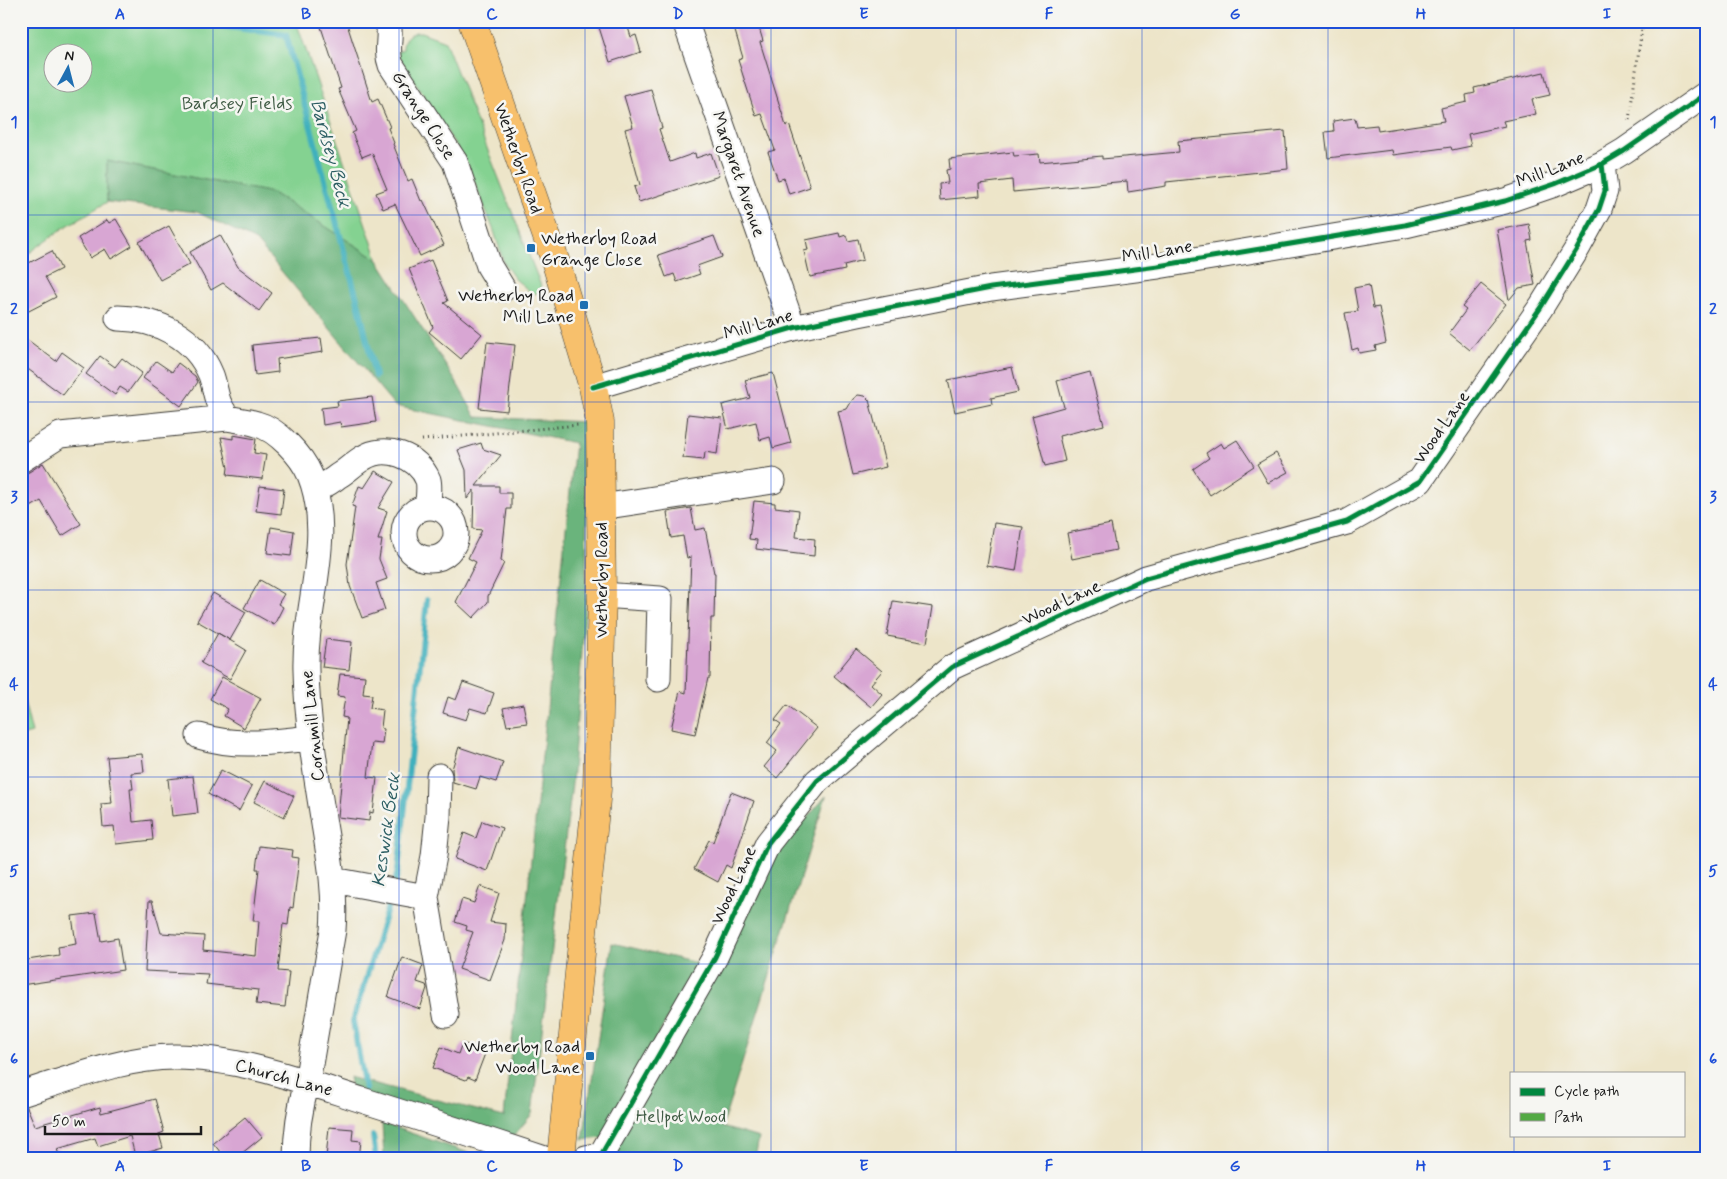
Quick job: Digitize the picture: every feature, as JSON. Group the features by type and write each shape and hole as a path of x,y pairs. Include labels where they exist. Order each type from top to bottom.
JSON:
{"main road":[{"name":"Wetherby Road","path":"472,21 556,263 593,387 600,422 602,595 597,789 561,1158"}],"street":[{"name":"Margaret Avenue","path":"685,21 793,328"},
{"name":"Grange Close","path":"390,22 387,55 391,65 455,162 489,266 504,289"},
{"name":"Mill Lane","path":"593,387 793,328 992,288 1158,266 1405,225 1505,201 1555,184 1602,164 1706,94"},
{"name":"Wood Lane","path":"586,1158 601,1154 715,957 768,843 817,781 952,667 1146,578 1347,522 1420,481 1541,307 1577,250 1599,209 1605,190 1602,164"},
{"path":"118,318 151,321 180,336 193,347 211,375 218,402 227,418"},
{"name":"Cornmill Lane","path":"21,460 60,435 227,418 267,427 287,442 309,473 315,490 321,525 319,551 308,621 306,668 311,738 333,880 335,905 333,930 307,1082 300,1106 296,1134 296,1158"},
{"path":"315,490 337,477 363,457 378,452 393,452 408,457 420,467 428,481 428,506"},
{"path":"601,507 773,480"},
{"path":"602,595 660,599 658,679"},
{"path":"198,736 238,744 311,738"},
{"path":"439,776 435,848 415,895 446,1015"},
{"path":"333,880 415,895"},
{"name":"Church Lane","path":"21,1094 76,1076 133,1062 174,1057 220,1060 307,1082 542,1158"}],"path":[{"path":"1624,150 1643,21"},
{"path":"408,457 420,440 600,422"}],"green space":[{"name":"Bardsey Fields","path":"21,21 296,21 378,260 273,193 107,161 107,202 62,229 21,259"},
{"path":"416,32 445,41 543,291 533,294 515,279 504,263 494,231 467,163 396,52 403,49 408,36"},
{"path":"107,161 273,193 378,260 455,380 476,417 587,422 586,598 572,784 532,1114 513,1137 351,1091 349,1077 504,1117 575,443 395,406 256,241 197,212 107,202"},
{"path":"21,689 32,733 21,736"},
{"name":"Hellpot Wood","path":"826,796 722,1127 759,1138 755,1158 606,1158 775,855"},
{"path":"612,943 697,963 603,1138 583,1140"},
{"path":"382,1123 483,1158 384,1158"}],"building":[{"path":"319,21 346,21 372,102 378,99 390,127 388,128 393,144 408,181 412,179 444,245 420,256 395,204 383,209 376,193 387,189 372,153 362,157 352,133 356,131 338,89 341,88"},
{"path":"597,21 626,21 631,37 636,35 641,52 610,62"},
{"path":"732,21 757,21 763,41 760,42 786,126 789,124 810,187 789,194 784,178 778,180 768,152 775,150 762,114 756,116 738,60 743,58"},
{"path":"1544,72 1550,95 1532,99 1536,114 1503,121 1505,126 1468,134 1471,146 1452,150 1451,147 1393,155 1392,150 1328,158 1325,132 1334,131 1333,121 1355,118 1357,127 1377,125 1378,131 1444,121 1441,108 1467,102 1466,95 1475,93 1474,88"},
{"path":"651,89 662,128 659,129 670,162 695,153 696,158 711,153 719,176 639,202 634,187 640,185 625,129 633,127 624,96"},
{"path":"1285,131 1288,169 1166,182 1166,186 1128,192 1127,181 1013,192 1012,180 979,184 980,196 940,200 939,184 948,183 946,170 950,169 949,159 1013,152 1014,156 1039,154 1040,162 1102,156 1102,159 1179,152 1178,141"},
{"path":"116,219 132,246 111,259 105,249 90,258 78,238 107,220 109,223"},
{"path":"1529,224 1532,240 1527,241 1535,285 1519,288 1509,300 1497,230"},
{"path":"169,226 190,264 160,280 139,242"},
{"path":"839,233 840,237 846,235 848,241 858,239 863,260 844,265 845,270 810,277 804,251 808,250 806,240"},
{"path":"220,235 238,267 272,293 259,311 223,283 211,290 190,252"},
{"path":"714,236 722,257 697,266 700,274 677,282 674,274 666,277 658,255"},
{"path":"52,251 61,269 45,277 56,297 21,315 21,267"},
{"path":"431,260 448,301 444,303 482,334 461,359 429,332 433,327 409,269"},
{"path":"1481,284 1506,304 1470,350 1449,333 1466,310 1462,307"},
{"path":"1369,285 1373,308 1379,307 1386,343 1375,346 1376,350 1359,353 1358,348 1352,350 1345,313 1358,311 1354,288"},
{"path":"21,335 56,361 62,352 84,368 63,395 21,364"},
{"path":"321,338 323,352 277,359 278,372 255,375 252,345"},
{"path":"487,342 515,345 507,411 479,408"},
{"path":"100,356 115,367 122,358 142,373 128,392 120,387 115,395 86,374"},
{"path":"156,361 172,372 178,363 195,376 198,382 181,406 143,378"},
{"path":"1012,367 1018,392 991,398 992,404 955,412 948,380"},
{"path":"1090,372 1104,425 1059,436 1065,461 1045,466 1032,416 1064,407 1057,381"},
{"path":"773,373 791,443 773,448 770,437 760,440 756,422 728,429 722,405 750,398 745,380"},
{"path":"858,395 865,396 869,400 886,467 853,475 838,411 847,409"},
{"path":"372,397 376,422 341,427 340,422 323,425 321,408 338,406 337,401"},
{"path":"688,414 722,418 717,454 705,452 704,460 683,458"},
{"path":"233,435 256,439 254,453 266,455 262,479 227,475 228,468 221,437 233,439"},
{"path":"1237,440 1254,466 1210,495 1193,469 1209,458 1206,453 1221,443 1224,448"},
{"path":"481,443 483,449 501,455 476,486 499,486 499,493 511,493 511,509 507,509 501,561 504,563 488,596 488,602 473,618 456,602 476,562 468,558 482,530 473,529 474,490 467,499 466,470 458,450"},
{"path":"1276,453 1288,472 1268,483 1257,464"},
{"path":"43,463 81,524 62,536 41,501 27,509 21,500 21,474 29,472"},
{"path":"375,471 394,482 378,508 387,511 378,540 382,540 379,559 387,579 376,583 385,610 362,618 350,586 347,564 355,507 352,506 359,486 364,488"},
{"path":"260,486 284,489 281,514 256,511"},
{"path":"754,501 775,503 775,507 799,510 796,537 815,539 814,556 756,549 757,540 749,539"},
{"path":"691,508 695,530 705,528 715,573 714,618 711,618 710,678 708,678 695,734 671,729 680,691 686,693 691,557 687,558 683,536 671,538 667,512"},
{"path":"994,523 1023,527 1016,571 987,566"},
{"path":"1111,524 1116,550 1072,559 1067,533"},
{"path":"271,527 294,531 291,556 267,553"},
{"path":"260,580 284,594 278,604 283,607 274,625 244,608"},
{"path":"213,593 246,612 230,640 197,621"},
{"path":"893,601 933,607 927,643 887,636"},
{"path":"218,633 246,650 230,679 201,663"},
{"path":"326,639 352,642 349,670 322,667"},
{"path":"856,649 882,671 871,684 882,694 871,707 834,676"},
{"path":"340,674 365,676 363,694 372,695 370,708 383,710 381,728 384,729 382,744 372,743 368,777 377,778 373,813 370,812 369,821 338,817 347,718 342,717 345,697 337,696"},
{"path":"222,677 261,698 244,728 224,716 228,709 210,699"},
{"path":"463,682 494,693 487,713 470,708 466,720 443,713 448,697 456,700"},
{"path":"523,704 527,723 507,726 503,708"},
{"path":"787,705 817,728 777,778 764,767 777,751 767,743 781,724 775,720"},
{"path":"459,747 503,762 496,782 480,777 476,789 453,782 452,769"},
{"path":"142,754 144,772 131,773 133,789 130,789 133,822 151,820 153,840 116,844 114,826 103,827 101,804 112,803 107,757"},
{"path":"221,770 252,786 239,811 208,794"},
{"path":"193,776 198,813 172,816 168,779"},
{"path":"265,781 294,796 284,817 254,802"},
{"path":"731,792 754,801 731,868 726,865 718,882 694,869 709,840 713,842"},
{"path":"482,821 502,828 487,871 455,859 464,833 476,838"},
{"path":"259,846 293,850 292,857 299,858 293,908 290,907 288,925 283,924 278,971 289,972 285,1007 256,1004 258,990 206,984 208,974 145,971 149,901 152,901 161,933 204,936 203,950 256,956 259,921 253,921 259,869 256,869"},
{"path":"480,886 499,893 490,922 506,924 505,940 490,980 459,969 473,932 466,930 467,926 455,922 462,899 474,903"},
{"path":"96,913 101,941 118,938 123,970 21,985 21,961 59,955 58,947 76,944 72,916"},
{"path":"402,957 423,965 417,982 426,985 427,988 420,1009 388,997"},
{"path":"462,1043 486,1051 475,1080 468,1077 466,1080 433,1068 441,1047 458,1054"},
{"path":"155,1099 164,1132 159,1134 163,1148 135,1156 130,1136 98,1146 95,1138 57,1149 60,1158 21,1158 21,1108 27,1107 35,1126 100,1107 101,1113"},
{"path":"245,1117 262,1137 236,1158 225,1158 213,1143"},
{"path":"329,1127 353,1129 352,1140 361,1141 359,1158 326,1158"}],"waterway":[{"name":"Bardsey Beck","path":"186,21 286,35 359,306 375,376"},
{"name":"Keswick Beck","path":"394,887 398,871 427,600"},
{"name":"Keswick Beck","path":"365,1089 353,1021 391,896"},
{"name":"Keswick Beck","path":"373,1136 376,1158"}],"cycle path":[{"path":"593,387 793,328 858,314 991,288 1158,266 1405,225 1505,201 1555,184 1602,164 1706,94"},
{"path":"586,1158 601,1155 715,957 768,843 817,781 952,667 1146,578 1347,522 1420,481 1541,307 1577,249 1599,209 1605,191 1602,164"}],"place":[{"name":"Wetherby Road Grange Close","path":"531,248"},
{"name":"Wetherby Road Mill Lane","path":"584,305"},
{"name":"Wetherby Road Wood Lane","path":"590,1056"}]}
